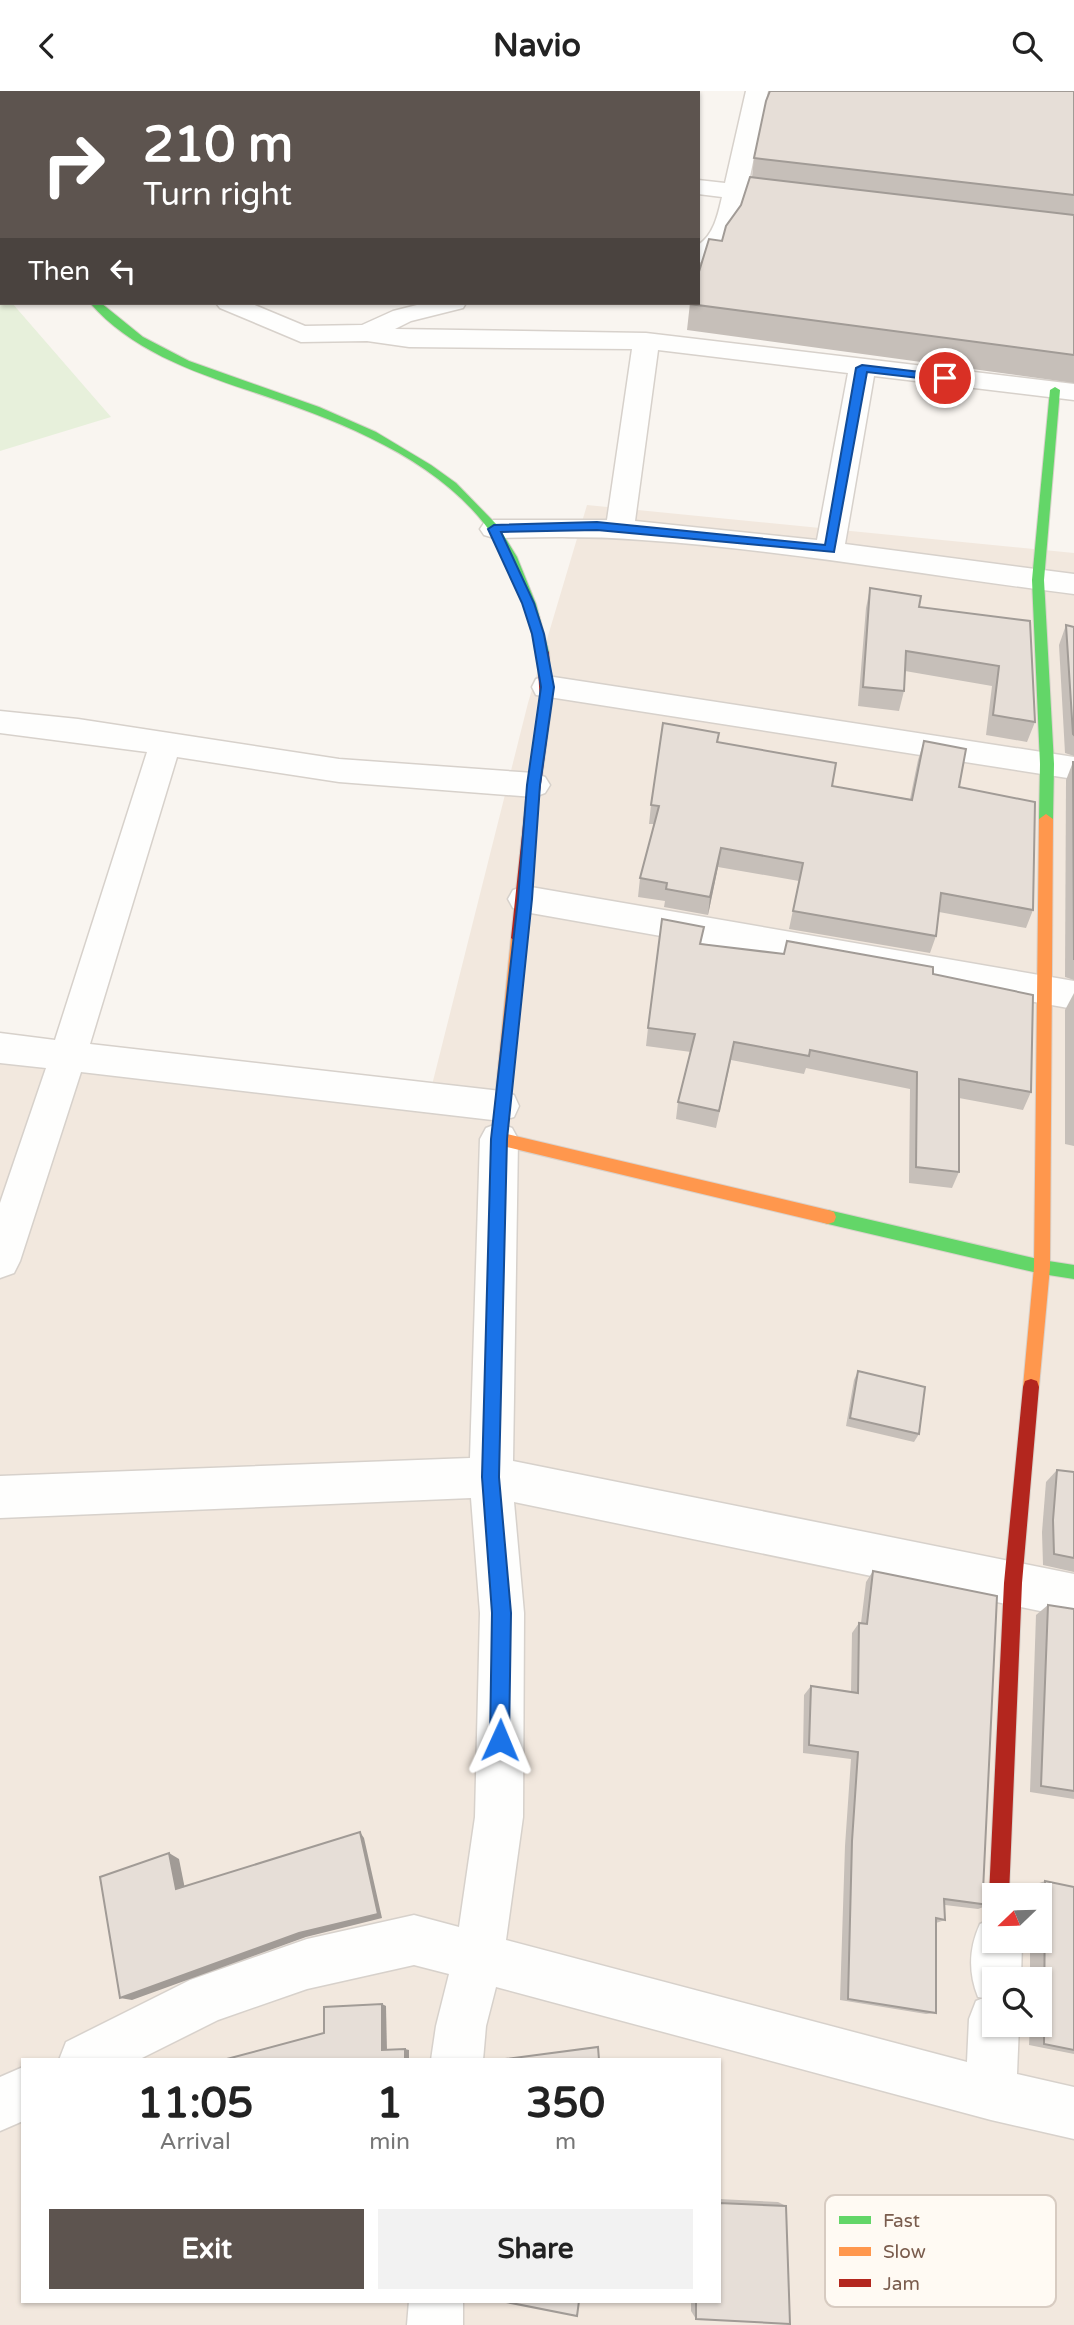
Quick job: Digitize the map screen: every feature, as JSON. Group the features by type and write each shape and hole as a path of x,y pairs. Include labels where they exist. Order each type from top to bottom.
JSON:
{"street":[{"path":"700,255 717,244 730,215 757,91"},
{"path":"700,187 815,201"},
{"path":"97,305 122,328 154,350 228,381 327,412 370,433 443,482 494,529 513,566 538,634 547,687 534,785 525,899 500,1123 491,1477 502,1613 499,1817 479,1956 461,2026 457,2058"},
{"path":"234,305 301,334 367,333 409,339 646,341 1064,391 1038,580 1061,766 1059,993 1042,1267 1013,1583 1000,1883"},
{"path":"367,333 402,316 446,305"},
{"path":"620,528 646,341"},
{"path":"830,549 862,368"},
{"path":"494,529 558,525 620,528 830,549 1074,584"},
{"path":"547,687 1061,766"},
{"path":"0,722 96,731 165,745 312,768 534,785"},
{"path":"0,1261 68,1057 165,745"},
{"path":"525,899 1059,993"},
{"path":"0,1048 500,1123 1042,1267 1074,1272"},
{"path":"0,1497 491,1477 1074,1596"},
{"path":"88,2058 208,1998 307,1964 414,1940 991,2094 1074,2113"},
{"path":"991,2094 993,2037"},
{"path":"0,2105 21,2093"},
{"path":"435,2325 436,2303"}],"shaded area":[{"path":"587,505 1074,553 1074,2325 0,2325 0,1053 430,1093 528,703"}],"green space":[{"path":"0,305 14,305 111,417 0,451"}],"building":[{"path":"770,91 1074,91 1074,195 754,158"},
{"path":"750,177 1074,215 1074,355 698,305 700,305 700,268 709,239 722,241 726,226 741,205"},
{"path":"870,588 921,596 919,607 1030,621 1035,722 993,715 999,666 906,651 904,691 863,687"},
{"path":"1066,625 1074,627 1074,735 1073,734"},
{"path":"663,723 719,733 717,742 836,763 832,786 912,800 924,741 966,749 959,787 1035,802 1033,910 941,893 936,936 793,911 803,863 721,848 710,897 666,889 667,883 640,878 659,806 651,805"},
{"path":"1073,762 1074,762 1074,959"},
{"path":"662,919 704,927 700,944 784,954 787,941 933,967 933,974 1033,995 1031,1092 959,1079 959,1172 916,1167 917,1072 810,1050 809,1056 734,1042 719,1111 678,1102 695,1034 648,1028"},
{"path":"858,1371 925,1387 919,1434 850,1418"},
{"path":"1057,1470 1074,1472 1074,1558 1054,1554 1053,1520"},
{"path":"873,1571 997,1596 982,1904 944,1899 945,1920 936,1918 936,2013 848,1999 852,1841 858,1752 809,1745 811,1686 858,1693 859,1623 867,1624"},
{"path":"1048,1605 1074,1609 1074,1791 1041,1786"},
{"path":"360,1832 378,1914 299,1933 120,1998 100,1877 169,1853 176,1889"},
{"path":"1045,1881 1074,1887 1074,2050 1044,2044 1044,2037 1052,2037 1052,1967 1044,1967 1045,1953 1052,1953 1052,1883"},
{"path":"382,2004 382,2050 405,2049 405,2058 230,2058 324,2033 324,2007"},
{"path":"598,2047 599,2058 514,2058"},
{"path":"721,2203 786,2206 790,2324 696,2319 696,2303 721,2303"},
{"path":"511,2303 579,2303 577,2316"}],"traffic: fast":[{"path":"97,305 117,323 162,352 209,373 344,421 400,450 452,486 475,507 503,542 530,604 543,652"},
{"path":"1046,819 1047,764 1038,580 1055,390"},
{"path":"828,1217 1042,1267 1074,1272"}],"traffic: slow":[{"path":"1031,1387 1042,1267 1046,819"},
{"path":"518,938 499,1139 828,1217"}],"traffic: jam":[{"path":"518,938 546,703 543,652"},
{"path":"1000,1883 1013,1583 1031,1387"}],"route":[{"path":"500,1740 502,1613 491,1477 499,1139 525,899 534,785 547,687 538,634 528,603 494,529 558,525 597,526 830,549 862,368 945,378"}]}
